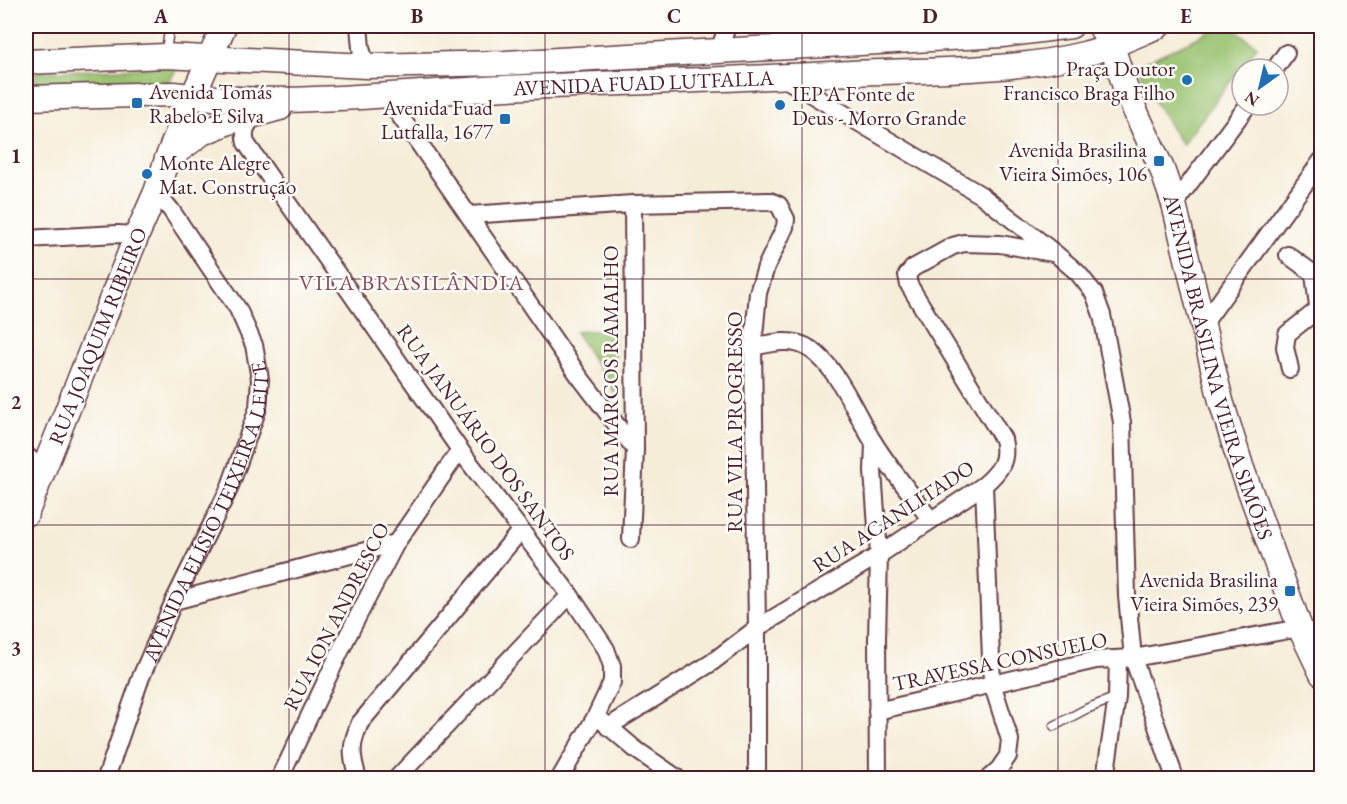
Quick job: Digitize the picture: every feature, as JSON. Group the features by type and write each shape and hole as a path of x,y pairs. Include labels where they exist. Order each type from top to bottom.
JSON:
{"main road":[{"path":"156,192 167,159 224,26"},
{"name":"AVENIDA FUAD LUTFALLA","path":"210,58 366,66 474,64 719,51 1068,26"},
{"name":"AVENIDA BRASILINA VIEIRA SIMÕES","path":"1068,26 1083,54 1126,93"},
{"name":"AVENIDA FUAD LUTFALLA","path":"193,97 308,101 521,87 1016,65 1083,54 1106,36 1158,26"},
{"name":"AVENIDA BRASILINA VIEIRA SIMÕES","path":"1106,36 1126,93 1162,170 1174,204 1202,326 1241,466 1300,628 1322,674"},
{"path":"26,62 165,56 210,58"},
{"path":"467,91 475,77 474,64"},
{"path":"26,98 173,94 193,97"},
{"path":"167,159 202,133 228,122 308,101"},
{"name":"RUA JOAQUIM RIBEIRO","path":"26,514 156,192"}],"street":[{"path":"359,26 361,48 366,66"},
{"name":"AVENIDA FUAD LUTFALLA","path":"719,51 727,26"},
{"path":"1283,57 1286,53"},
{"path":"782,77 981,195 1078,273 1094,293 1102,315 1122,422 1127,596 1126,658 1117,697 1105,778"},
{"path":"387,97 579,376 635,449"},
{"name":"RUA JANUÁRIO DOS SANTOS","path":"258,113 245,128 246,143 460,450 570,595 606,649 612,666 612,682 602,721 560,778"},
{"path":"1174,204 1239,117"},
{"path":"1202,326 1322,160"},
{"name":"AVENIDA ELÍSIO TEIXEIRA LEITE","path":"106,778 141,677 174,601 228,489 258,408 260,379 254,345 238,309 171,210 156,192"},
{"name":"RUA VILA PROGRESSO","path":"469,215 633,204 770,201 779,205 784,212 785,227 766,267 758,293 753,347 757,628 756,778"},
{"name":"RUA MARCOS RAMALHO","path":"631,539 635,449 633,204"},
{"path":"26,239 137,235"},
{"name":"RUA ACANLITADO","path":"602,721 711,663 757,628 879,555 984,485 998,473 1004,462 1006,450 1003,439 909,285 908,275 913,268 953,246 964,243 1000,244 1056,254"},
{"path":"1288,255 1318,272 1318,306 1290,330 1285,339 1290,369"},
{"path":"753,347 792,342 809,348 824,361 847,394 874,443 932,520"},
{"path":"874,443 873,471 879,555 878,778"},
{"name":"RUA ION ANDRESCO","path":"280,778 346,639 396,543 460,450"},
{"path":"26,455 44,472"},
{"path":"984,485 992,683 1010,740 1008,756 989,778"},
{"path":"358,778 352,760 352,748 360,723 521,530"},
{"path":"174,601 396,543"},
{"path":"397,778 570,595"},
{"name":"TRAVESSA CONSUELO","path":"877,711 1096,660 1126,658 1300,628"},
{"path":"1126,658 1175,778"},
{"path":"602,721 677,778"}],"lane":[{"path":"165,56 170,26"},
{"path":"1054,726 1086,709 1117,697"}],"green space":[{"name":"Praça Doutor Francisco Braga Filho","path":"1217,26 1230,26 1257,46 1249,57 1230,57 1230,82 1182,145 1145,86 1139,65"},
{"path":"178,67 169,81 141,86 35,88 36,72"},
{"path":"615,329 616,394 575,332"}],"place":[{"name":"Praça Doutor Francisco Braga Filho","path":"1187,80"},
{"name":"Avenida Tomás Rabelo E Silva","path":"137,103"},
{"name":"IEP A Fonte de Deus - Morro Grande","path":"780,105"},
{"name":"Avenida Fuad Lutfalla, 1677","path":"505,119"},
{"name":"Avenida Brasilina Vieira Simões, 106","path":"1159,161"},
{"name":"Monte Alegre Mat. Construção","path":"147,174"},
{"name":"Avenida Brasilina Vieira Simões, 239","path":"1290,591"}],"district":[{"name":"VILA BRASILÂNDIA","path":"412,282"}]}
